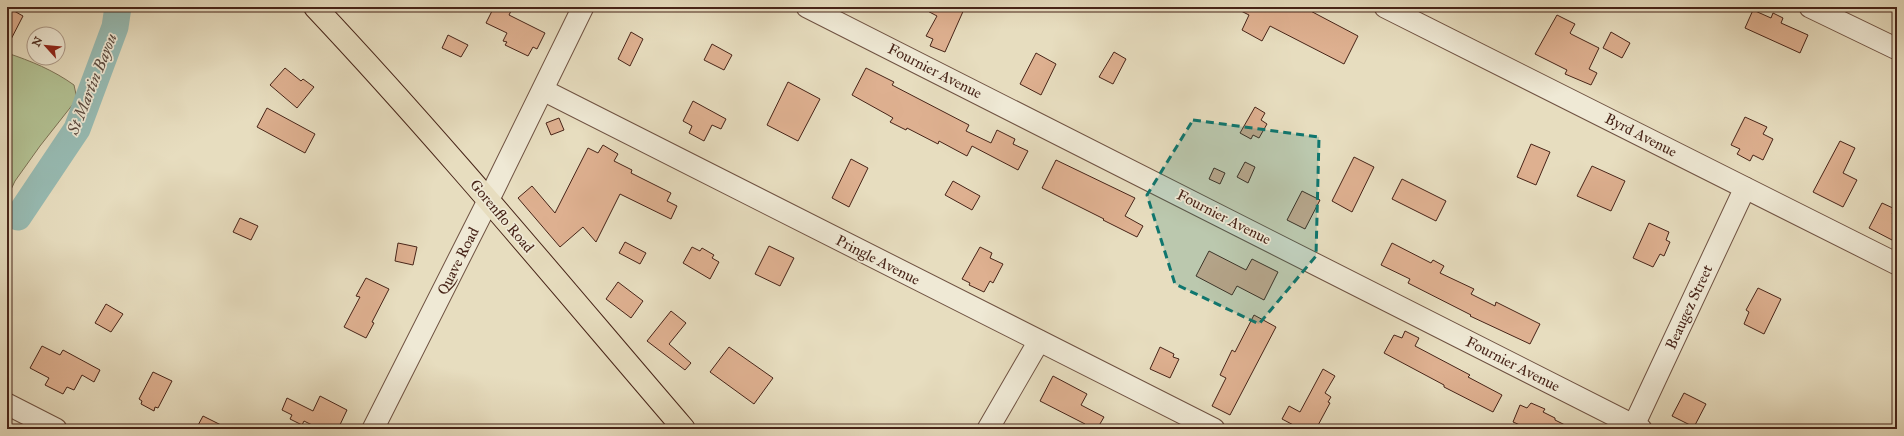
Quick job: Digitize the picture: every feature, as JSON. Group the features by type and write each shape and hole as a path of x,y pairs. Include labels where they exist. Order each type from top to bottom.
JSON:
{"main road":[{"name":"Gorenflo Road","path":"315,7 392,89 684,429"}],"street":[{"name":"Quave Road","path":"373,429 488,201 583,7"},
{"name":"Fournier Avenue","path":"807,7 1637,427"},
{"name":"Byrd Avenue","path":"1385,7 1897,264"},
{"path":"1810,7 1897,49"},
{"name":"Pringle Avenue","path":"543,90 1214,429"},
{"name":"Beaugez Street","path":"1637,427 1745,188"},
{"path":"988,429 1039,341"},
{"path":"7,404 56,429"}],"highlighted area":[{"path":"1193,120 1319,137 1316,256 1259,324 1175,284 1147,195"}],"green space":[{"path":"7,53 26,59 26,66 42,66 74,85 77,99 15,181 7,198"}],"building":[{"path":"7,7 23,16 7,47"},
{"path":"494,7 513,7 509,15 545,33 537,49 533,47 528,56 505,45 507,42 503,41 507,33 486,23"},
{"path":"920,7 965,7 945,52 930,46 933,39 926,36 937,16"},
{"path":"1233,7 1303,7 1358,36 1344,64 1270,26 1262,41 1242,30 1249,15"},
{"path":"1753,10 1771,18 1773,13 1783,18 1781,23 1808,35 1800,53 1745,28"},
{"path":"1557,15 1575,24 1570,33 1571,34 1599,48 1589,69 1597,73 1591,85 1565,74 1567,70 1535,54"},
{"path":"631,32 643,39 630,66 618,59"},
{"path":"1611,32 1630,43 1622,58 1603,48"},
{"path":"448,35 468,45 461,57 442,48"},
{"path":"712,44 732,55 724,70 704,60"},
{"path":"1114,52 1126,59 1113,84 1099,77"},
{"path":"1036,53 1056,64 1041,95 1020,84"},
{"path":"285,68 301,81 303,79 314,87 297,108 270,85"},
{"path":"866,68 894,82 892,85 969,125 966,131 991,143 997,130 1015,139 1013,144 1028,151 1018,170 972,146 967,156 939,141 938,144 907,128 906,130 890,122 893,118 852,95"},
{"path":"788,82 820,99 798,141 767,125"},
{"path":"693,101 726,119 721,129 712,125 704,141 689,133 692,126 683,121"},
{"path":"1255,107 1265,113 1261,120 1267,124 1259,138 1253,135 1251,139 1240,133"},
{"path":"267,108 315,134 305,153 257,127"},
{"path":"1745,117 1767,127 1763,134 1773,139 1763,160 1753,155 1750,161 1737,154 1740,149 1731,145"},
{"path":"559,118 564,130 551,135 546,123"},
{"path":"1840,141 1855,148 1843,173 1857,180 1843,207 1813,192"},
{"path":"1531,144 1550,152 1536,185 1517,177"},
{"path":"603,145 618,154 614,161 632,170 631,173 671,193 667,201 677,206 671,219 620,194 596,242 583,227 560,247 518,198 532,186 555,213 588,148 598,153"},
{"path":"1354,157 1374,167 1352,212 1332,201"},
{"path":"851,159 868,168 849,207 832,198"},
{"path":"1056,160 1135,198 1125,216 1143,226 1137,237 1042,188"},
{"path":"1245,162 1255,167 1248,183 1237,177"},
{"path":"1592,166 1625,181 1611,211 1577,196"},
{"path":"1214,168 1225,173 1220,184 1209,179"},
{"path":"1402,179 1446,201 1436,221 1392,199"},
{"path":"953,181 980,196 972,210 945,195"},
{"path":"1302,191 1320,200 1305,229 1287,220"},
{"path":"1882,203 1895,209 1892,214 1897,217 1897,230 1892,240 1869,228"},
{"path":"240,218 258,226 251,240 233,232"},
{"path":"1649,223 1669,232 1666,240 1670,242 1664,256 1660,254 1653,267 1633,258"},
{"path":"625,242 646,253 640,264 619,253"},
{"path":"398,243 417,247 413,265 395,261"},
{"path":"1392,243 1431,263 1433,260 1444,266 1440,273 1474,289 1471,294 1495,306 1496,302 1540,324 1530,344 1470,316 1471,315 1408,283 1410,279 1381,265"},
{"path":"769,246 794,258 780,286 755,274"},
{"path":"692,247 700,251 702,248 714,255 712,258 719,262 710,279 683,263"},
{"path":"980,247 992,253 990,258 1003,264 993,283 990,281 984,292 969,285 970,283 962,279"},
{"path":"1209,251 1246,270 1252,259 1278,272 1264,300 1237,286 1232,295 1196,276"},
{"path":"366,278 389,289 372,322 374,323 366,338 344,327 360,297 356,296"},
{"path":"618,282 643,301 631,318 606,299"},
{"path":"1758,288 1781,299 1764,334 1744,324 1749,312 1746,310"},
{"path":"106,304 123,314 111,332 95,323"},
{"path":"671,311 686,323 669,344 691,363 685,370 647,341"},
{"path":"1254,315 1276,327 1230,415 1212,406 1226,378 1220,375 1232,350 1235,352"},
{"path":"1405,331 1419,338 1415,346 1470,375 1468,377 1502,395 1493,412 1444,387 1444,385 1384,353 1394,335 1402,338"},
{"path":"42,346 60,355 63,350 100,370 94,382 82,375 74,390 67,387 63,394 45,385 49,378 30,368"},
{"path":"729,347 773,378 754,404 710,372"},
{"path":"1160,347 1174,354 1173,357 1179,359 1170,378 1150,369"},
{"path":"1323,369 1335,376 1325,393 1331,397 1328,402 1330,403 1316,429 1301,429 1282,419 1289,406 1300,412"},
{"path":"153,372 172,381 158,408 155,407 154,411 141,404 142,401 139,399"},
{"path":"1053,376 1087,394 1081,405 1104,417 1097,429 1083,429 1085,424 1040,401"},
{"path":"1684,393 1706,404 1694,427 1672,416"},
{"path":"320,396 347,410 338,429 320,429 304,421 302,425 290,419 292,415 282,410 287,398 313,411"},
{"path":"1531,403 1545,409 1543,412 1573,429 1529,429 1513,422 1520,405 1527,408"},
{"path":"203,416 229,429 196,429"}],"waterway":[{"name":"St Martin Bayou","path":"18,217 77,129 115,27 118,7"}]}
